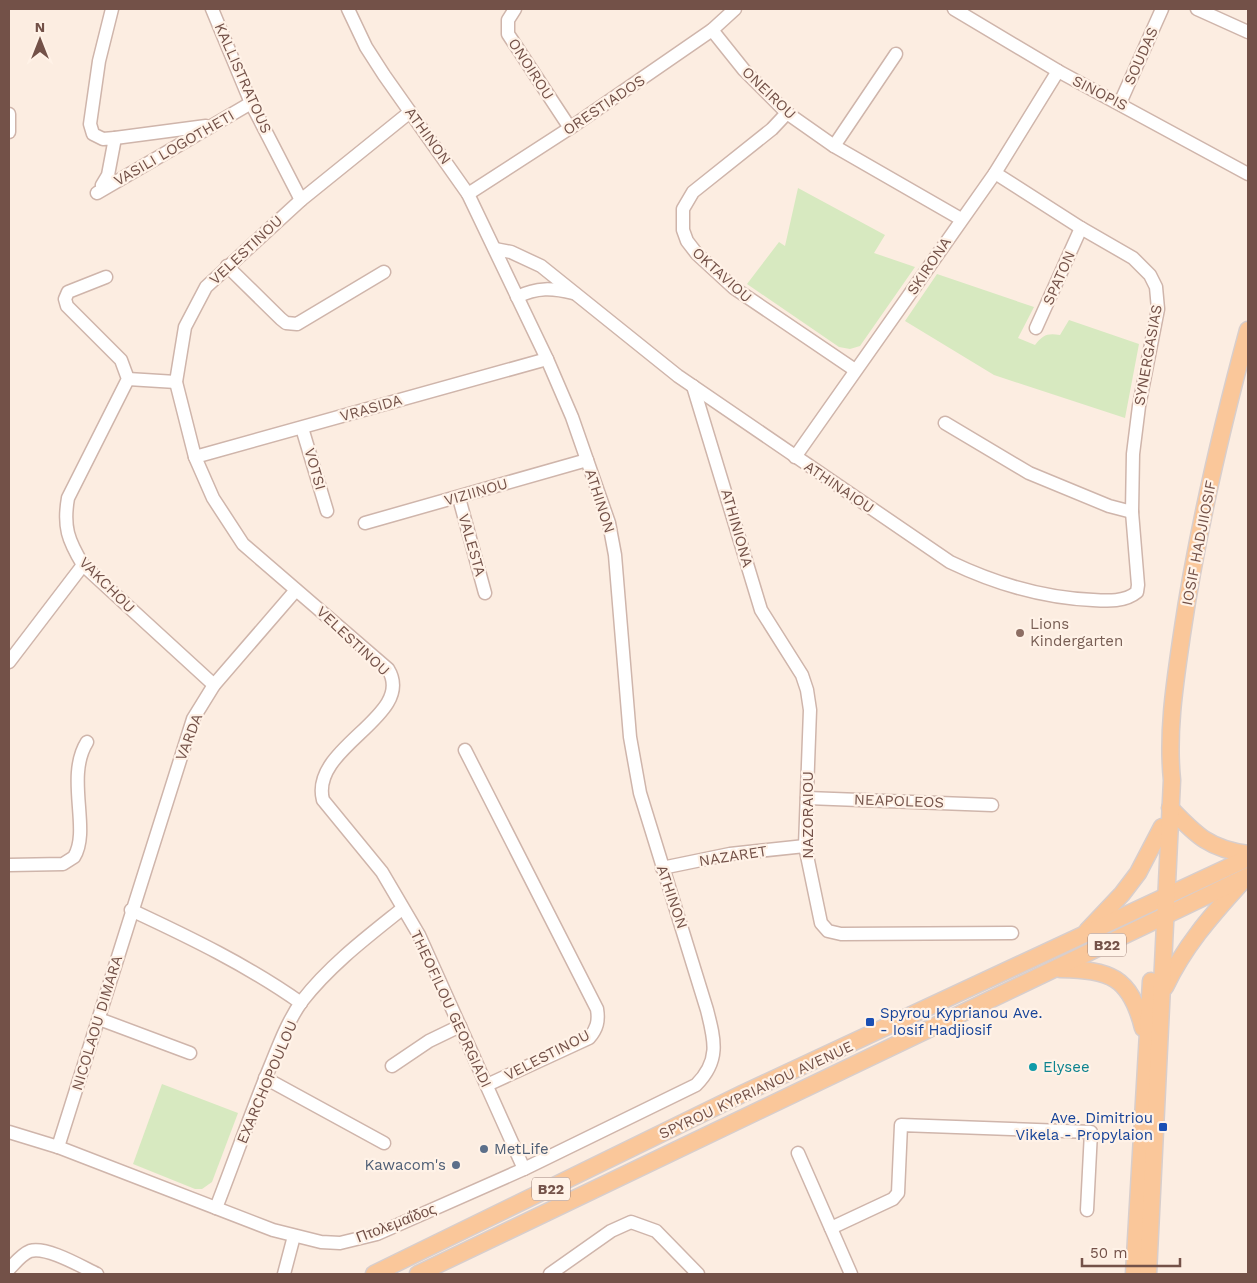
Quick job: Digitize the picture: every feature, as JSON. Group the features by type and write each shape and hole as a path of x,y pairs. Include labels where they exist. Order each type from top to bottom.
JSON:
{"main road":[{"name":"IOSIF HADJIIOSIF","path":"1162,900 1172,780 1170,760 1175,678 1200,524 1248,330"},
{"name":"IOSIF HADJIIOSIF","path":"1162,900 1164,780 1170,760"},
{"path":"1170,808 1188,829 1211,845 1248,854"},
{"path":"1080,938 1134,878 1162,827"},
{"name":"SPYROU KYPRIANOU AVENUE","path":"374,1274 742,1094 1162,900 1248,858"},
{"path":"1161,997 1187,947 1205,922 1247,877"},
{"name":"SPYROU KYPRIANOU AVENUE","path":"418,1274 1247,877"},
{"path":"1148,1274 1161,997 1162,900"},
{"path":"1134,1274 1146,1040 1161,919"},
{"path":"1058,969 1094,970 1120,981 1133,997 1146,1040"}],"street":[{"path":"112,9 99,61 91,116 93,134 103,139 213,125"},
{"name":"KALLISTRATOUS","path":"212,9 251,103 301,200"},
{"name":"ATHINON","path":"348,9 366,47 468,194 547,359 572,417 609,523 612,539 622,617 630,737 640,793 690,953 714,1042"},
{"name":"ONOIROU","path":"515,9 508,20 508,34 570,128"},
{"name":"ORESTIADOS","path":"468,194 570,128 712,30 735,9"},
{"name":"SINOPIS","path":"954,9 1058,71 1248,174"},
{"name":"SOUDAS","path":"1120,103 1162,9"},
{"path":"1197,9 1248,32"},
{"name":"ONEIROU","path":"712,30 733,58 787,113 834,146 961,219"},
{"path":"834,146 896,54"},
{"name":"SKIRONA","path":"795,457 995,173 1058,71"},
{"name":"VASILI LOGOTHETI","path":"115,138 108,175 100,191 251,103"},
{"name":"VELESTINOU","path":"394,687 392,676 388,669 243,544 213,498 195,457 176,382 181,345 191,313 206,287 301,200 410,112"},
{"name":"OKTAVIOU","path":"787,113 772,129 693,192 683,209 683,230 687,241 698,254 734,288 856,370"},
{"path":"9,114 9,132"},
{"name":"SYNERGASIAS","path":"995,173 1081,228 1124,251 1140,263 1150,275 1158,295 1157,318 1135,428 1131,484 1137,592"},
{"name":"SPATON","path":"1036,328 1081,228"},
{"name":"ATHINAIOU","path":"494,249 511,252 541,266 693,386 932,550 983,577 1037,594 1076,600 1117,600 1126,599 1137,592"},
{"path":"227,266 281,319 292,324 298,324 384,272"},
{"path":"106,278 68,292 65,303 121,360 128,378 176,382"},
{"name":"ATHINAIOU","path":"517,297 538,289 549,288 574,293"},
{"name":"VRASIDA","path":"195,457 547,359"},
{"name":"VAKCHOU","path":"128,378 68,498 66,524 70,544 83,565 214,685"},
{"name":"ATHINIONA","path":"693,386 761,610 794,662"},
{"path":"945,423 1029,473 1109,506 1132,512"},
{"name":"VOTSI","path":"302,428 327,511"},
{"name":"VIZIINOU","path":"365,523 459,498 587,460"},
{"name":"VALESTA","path":"459,498 486,593"},
{"path":"9,662 83,565"},
{"name":"VARDA","path":"137,913 193,719 214,685 296,590"},
{"name":"NAZORAIOU","path":"794,662 804,682 810,703 805,846 818,917 824,928 841,934 1012,933"},
{"name":"THEOFILOU GEORGIADI","path":"394,687 389,702 327,767 320,790 328,809 355,837 382,872 419,935 524,1169"},
{"path":"9,865 63,864 70,861 77,852 78,767 80,753 87,742"},
{"name":"VELESTINOU","path":"465,750 597,1009 598,1016 595,1032 589,1038 487,1085"},
{"name":"NEAPOLEOS","path":"806,798 992,805"},
{"name":"NAZARET","path":"662,868 730,854 805,846"},
{"name":"EXARCHOPOULOU","path":"216,1208 265,1078 282,1039 301,1003 345,955 402,909"},
{"path":"137,913 162,923 279,987 301,1003"},
{"name":"NICOLAOU DIMARA","path":"58,1147 99,1019 137,913"},
{"path":"99,1019 190,1053"},
{"path":"392,1066 429,1041 460,1026"},
{"name":"Πτολεμαΐδος","path":"9,1132 58,1147 294,1236 340,1242 371,1236 524,1169 696,1085 706,1074 713,1059 714,1042"},
{"path":"265,1078 384,1143"},
{"path":"832,1228 894,1199 898,1193 901,1125 1091,1132 1087,1210"},
{"path":"798,1152 851,1274"},
{"path":"550,1274 611,1231 631,1222 656,1231 698,1274"},
{"path":"284,1274 294,1236"},
{"path":"9,1269 31,1251 56,1256 97,1274"}],"green space":[{"path":"798,188 885,235 874,253 915,267 860,346 850,349 839,347 747,284 779,242 785,246"},
{"path":"937,274 1034,307 1018,338 1035,345 1046,336 1052,334 1060,335 1069,320 1139,344 1125,418 994,375 905,321"},
{"path":"162,1084 238,1113 212,1182 202,1189 195,1189 133,1164"}],"place":[{"name":"Lions Kindergarten","path":"1020,633"},
{"name":"Spyrou Kyprianou Ave. - Iosif Hadjiosif","path":"870,1022"},
{"name":"Elysee","path":"1033,1067"},
{"name":"Ave. Dimitriou Vikela - Propylaion","path":"1163,1127"},
{"name":"MetLife","path":"484,1149"},
{"name":"Kawacom's","path":"456,1165"}]}
